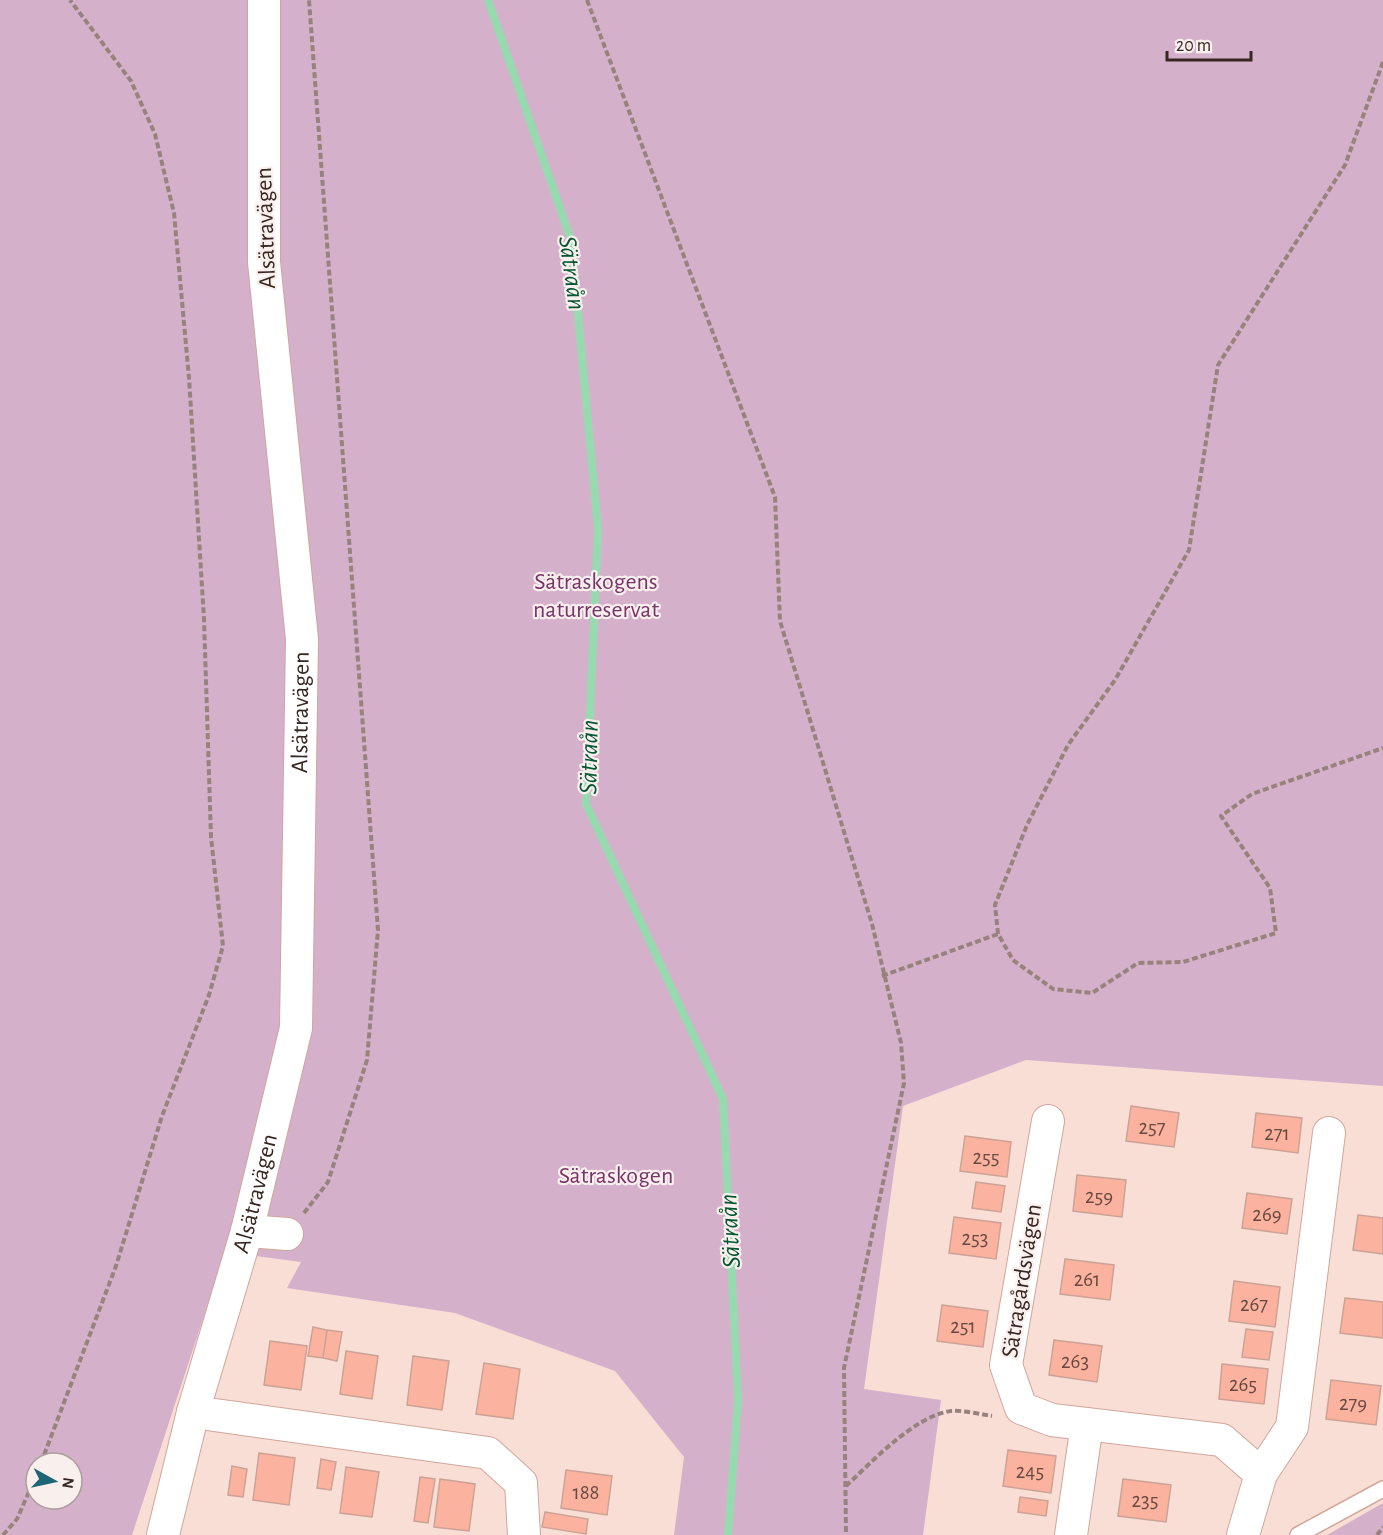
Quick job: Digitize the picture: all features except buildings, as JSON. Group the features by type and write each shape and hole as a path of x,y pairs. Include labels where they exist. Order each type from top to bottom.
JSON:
{"street":[{"name":"Alsätravägen","path":"162,1535 193,1412 248,1231 296,1028 302,639 264,262 264,0"},
{"name":"Sätragårdsvägen","path":"1021,1408 1006,1365 1048,1121"},
{"path":"1243,1535 1261,1474 1292,1427 1329,1133"},
{"path":"248,1231 287,1234"},
{"path":"1021,1408 1052,1419 1222,1440 1261,1474"},
{"path":"193,1412 488,1453 521,1483 524,1535"},
{"path":"1071,1535 1087,1424"}],"lane":[{"path":"1298,1535 1383,1489"}],"path":[{"path":"46,1451 116,1266 162,1116 209,995 224,946 211,837 204,618 189,378 174,213 155,134 131,81 70,0"},
{"path":"287,1234 328,1182 367,1060 378,930 309,0"},
{"path":"587,0 775,497 780,621 872,924 882,976 900,1043 904,1083 844,1368 846,1535"},
{"path":"1383,62 1345,165 1218,365 1190,550 1115,680 1068,745 1027,825 995,905 998,934 1013,960 1053,989 1092,993 1138,963 1183,962 1276,933 1270,888 1221,816 1252,794 1383,747"},
{"path":"882,976 998,934"},
{"path":"845,1487 892,1445 932,1416 952,1411 1000,1417 1021,1408"},
{"path":"3,1535 17,1520 24,1504"},
{"path":"1377,1535 1383,1527"}],"green space":[{"name":"Sätraskogens naturreservat","path":"0,0 1383,0 1383,1086 1026,1060 903,1106 864,1389 941,1400 923,1535 674,1535 684,1457 615,1371 455,1313 287,1288 301,1262 225,1252 132,1535 0,1535"},
{"path":"1383,1503 1383,1535 1327,1535"}],"waterway":[{"name":"Sätraån","path":"488,0 571,240 598,529 586,804 723,1099 738,1400 728,1535"}],"park label":[{"name":"Sätraskogen","path":"616,1176"}]}
